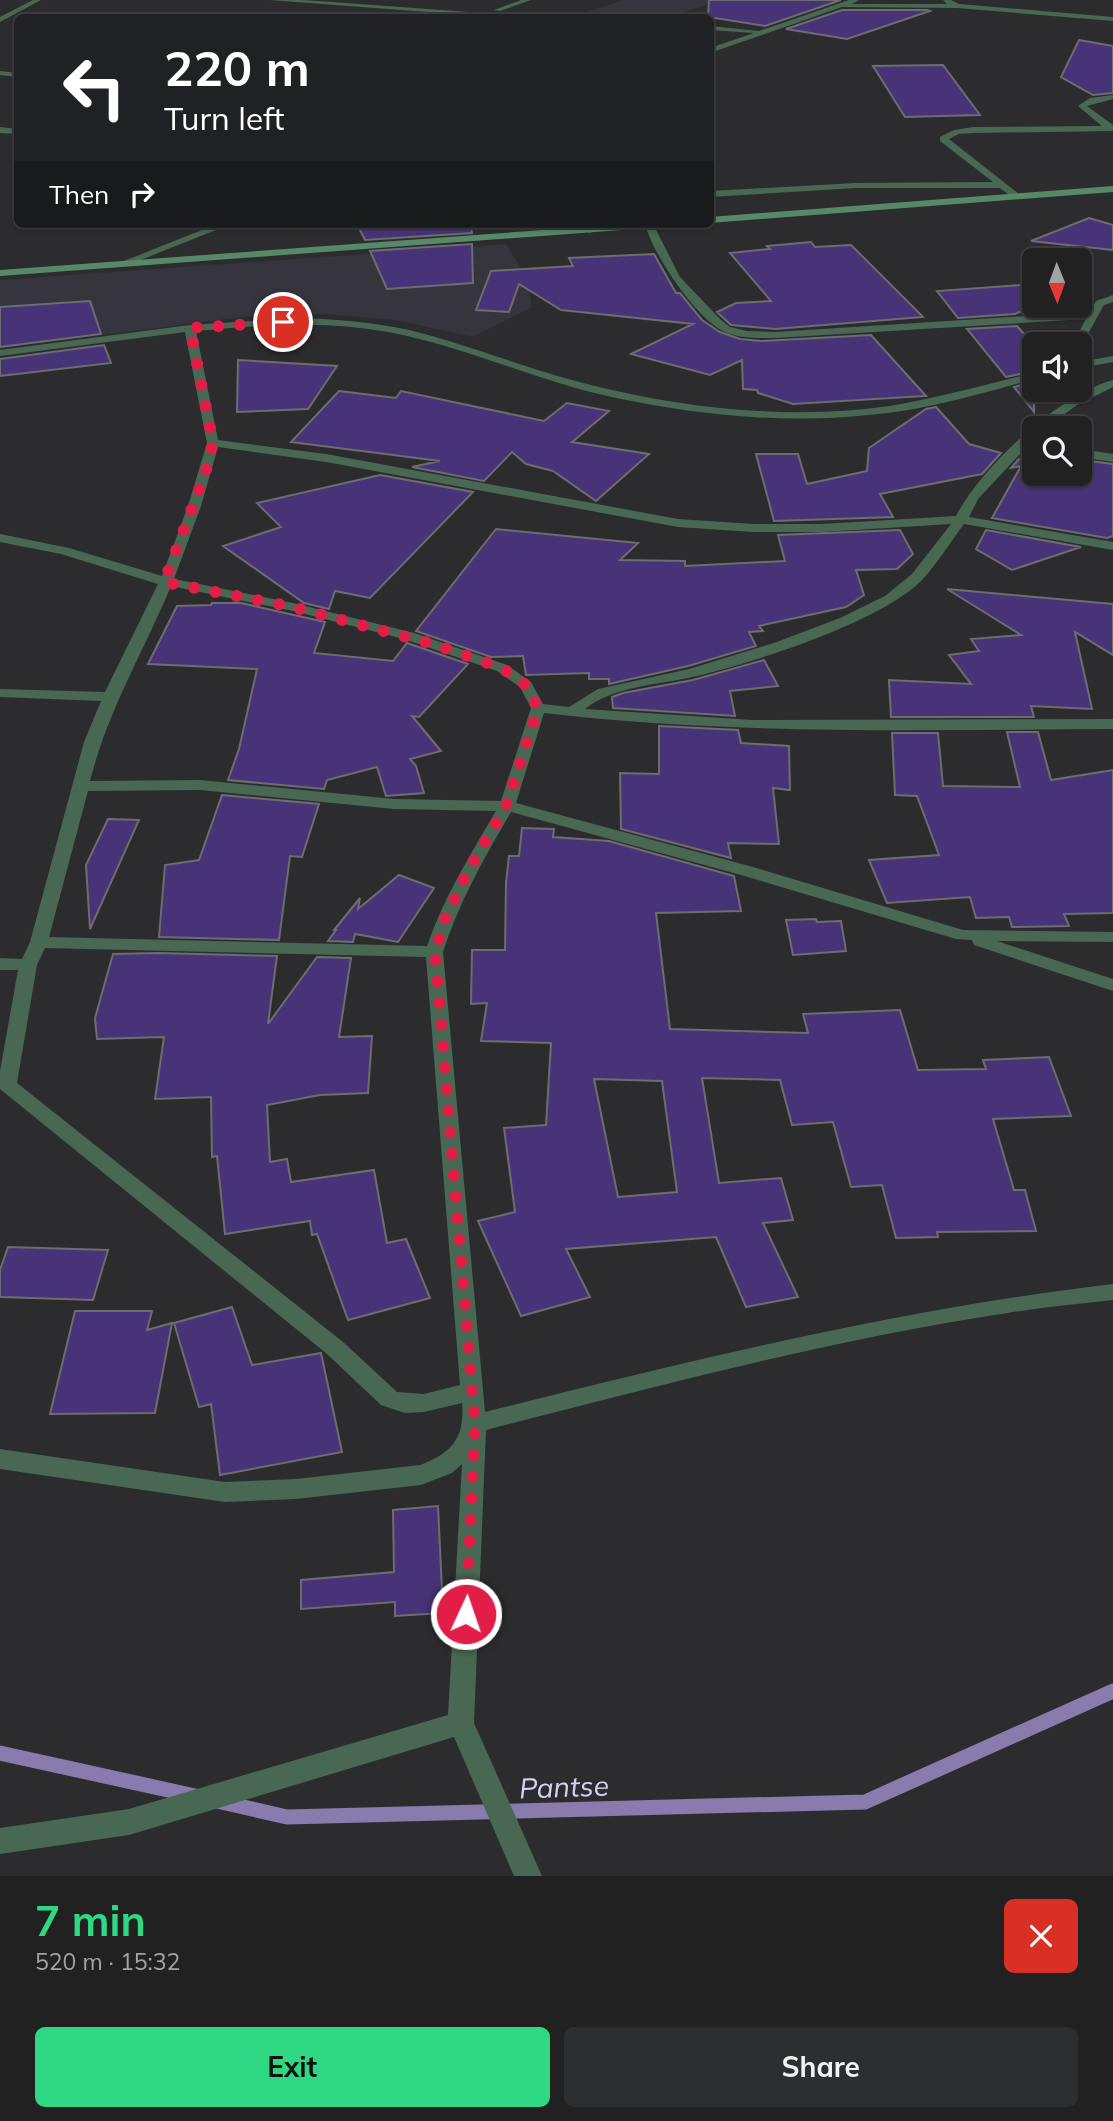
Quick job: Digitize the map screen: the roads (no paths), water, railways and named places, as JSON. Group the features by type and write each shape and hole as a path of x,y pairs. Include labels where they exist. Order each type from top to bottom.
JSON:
{"street":[{"path":"0,21 38,0"},
{"path":"272,0 488,14 527,0"},
{"path":"714,50 856,0"},
{"path":"946,0 957,6"},
{"path":"833,7 891,4 957,6 1113,19"},
{"path":"714,31 763,32"},
{"path":"1111,128 1082,106 1093,100 1113,97"},
{"path":"1016,196 943,139 957,132 973,130 1111,128"},
{"path":"714,194 881,184 999,185"},
{"path":"714,220 1113,189"},
{"path":"119,265 216,228"},
{"path":"582,228 590,230"},
{"path":"0,273 614,228"},
{"path":"651,228 676,278 726,330 747,334 788,334 1093,315"},
{"path":"1084,332 1100,303 1113,298"},
{"path":"0,353 190,328 259,322 307,322 406,332 613,394 696,407 810,414 869,412 916,404 1022,379"},
{"path":"190,328 213,443 205,474 164,582 92,742 40,942 29,965 3,1086 335,1349 389,1399 405,1404 424,1403 472,1391"},
{"path":"1092,363 1113,359"},
{"path":"1052,416 1113,383"},
{"path":"213,443 326,458 678,523 753,528 808,528 961,520 1113,546"},
{"path":"571,713 603,692 692,673 779,646 845,621 890,599 917,577 961,520 972,498 1022,452"},
{"path":"1092,455 1113,458"},
{"path":"0,538 64,551 164,582 293,607 433,644 502,668 526,685 538,708 506,806 467,873 445,919 435,952 475,1424 461,1723 528,1876"},
{"path":"0,693 110,697"},
{"path":"538,708 571,713 791,724 1113,724"},
{"path":"81,786 200,785 394,804 506,806 747,870 962,935 1113,985"},
{"path":"962,935 1113,937"},
{"path":"40,942 435,952"},
{"path":"0,964 29,965"},
{"path":"0,1459 225,1492 296,1489 421,1475 444,1466 463,1449 475,1424 650,1379 824,1339 995,1307 1113,1292"},
{"path":"0,1841 128,1822 461,1723"}],"waterway":[{"name":"Pantse","path":"217,1801 287,1817 865,1802 1113,1691"},
{"name":"Pantse","path":"0,1753 195,1796"}]}
